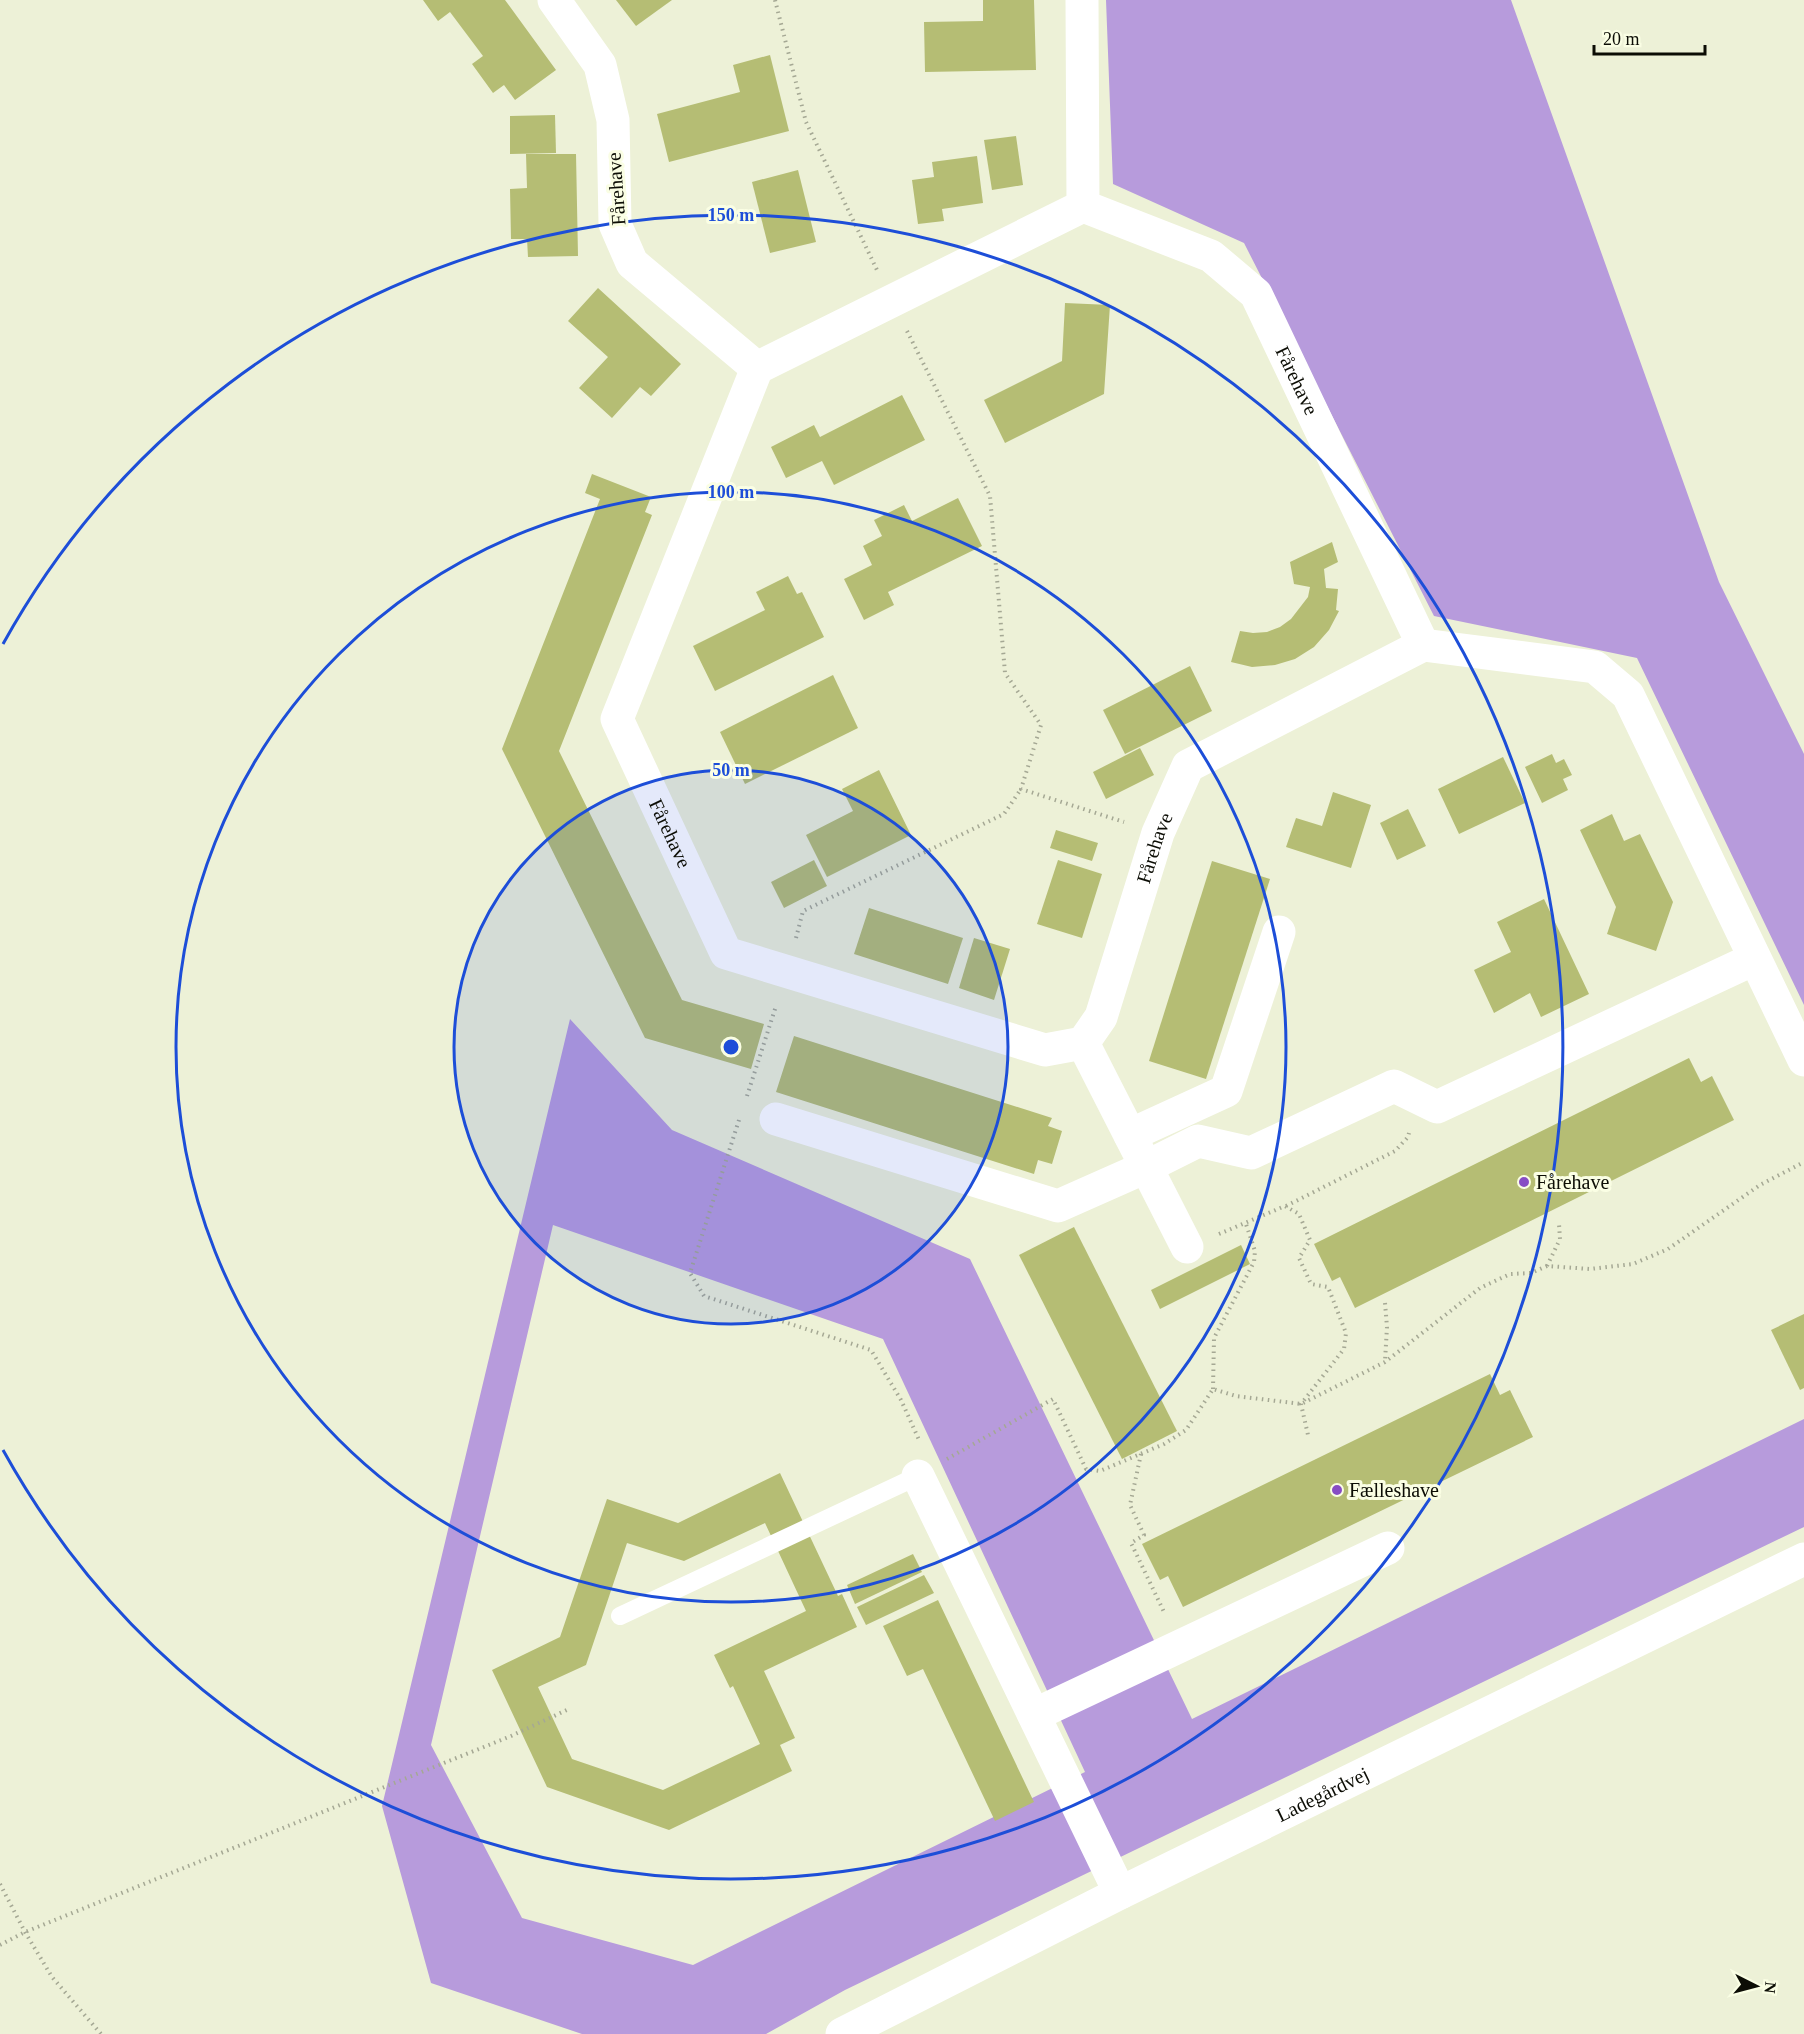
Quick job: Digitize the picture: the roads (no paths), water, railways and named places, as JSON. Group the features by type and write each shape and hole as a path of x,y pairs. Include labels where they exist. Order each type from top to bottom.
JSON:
{"street":[{"name":"Fårehave","path":"554,0 600,65 613,120 615,224 632,263 757,368 617,719 726,953 1045,1050 1083,1042 1101,1017 1158,833 1188,766 1423,645 1256,294 1211,256 1083,206"},
{"path":"757,368 1083,206 1082,0"},
{"path":"1423,645 1595,667 1628,695 1804,1060"},
{"path":"1130,1135 1226,1091 1279,932"},
{"path":"776,1119 1058,1206 1198,1141 1251,1154 1394,1086 1437,1107 1754,959"},
{"path":"1083,1042 1187,1247"},
{"path":"918,1476 1120,1893"},
{"path":"1034,1715 1388,1548"},
{"name":"Ladegårdvej","path":"842,2034 1120,1893 1804,1559"}],"lane":[{"path":"620,1616 918,1476"}],"place":[{"name":"Fårehave","path":"1524,1182"},
{"name":"Fælleshave","path":"1337,1490"}]}
